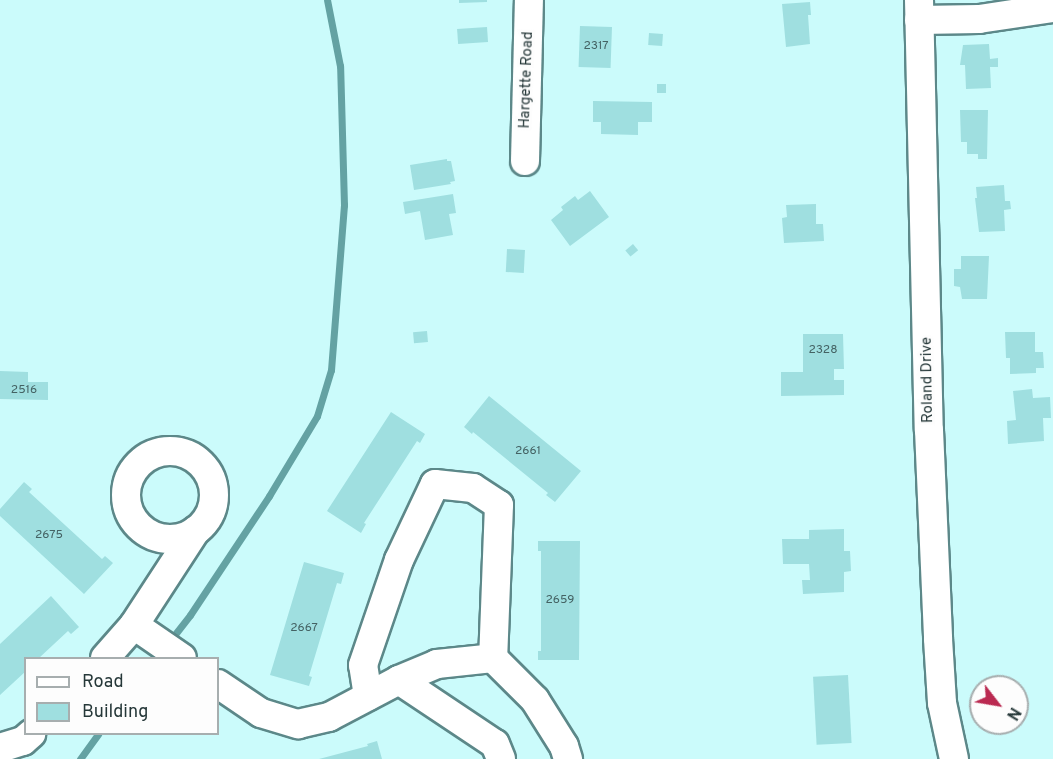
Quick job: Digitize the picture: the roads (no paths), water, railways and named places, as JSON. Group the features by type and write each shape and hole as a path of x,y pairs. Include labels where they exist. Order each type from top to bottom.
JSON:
{"street":[{"name":"Hargette Road","path":"525,161 529,0"},
{"path":"919,10 979,19 1053,8"},
{"name":"Roland Drive","path":"919,10 929,430 937,627 942,703 954,759"},
{"path":"368,696 363,665 399,560 435,484 472,488 499,505 493,658 535,700 564,746 568,759"},
{"path":"106,657 134,625 196,530"},
{"path":"134,625 181,657"},
{"path":"219,685 261,713 298,724 329,717 399,680 437,664 493,658"},
{"path":"399,680 495,744 501,759"},
{"path":"0,748 23,741 30,735"}],"waterway":[{"path":"176,633 269,496 317,416 331,370 344,205 340,66 327,0"},
{"path":"80,759 97,735"}]}
